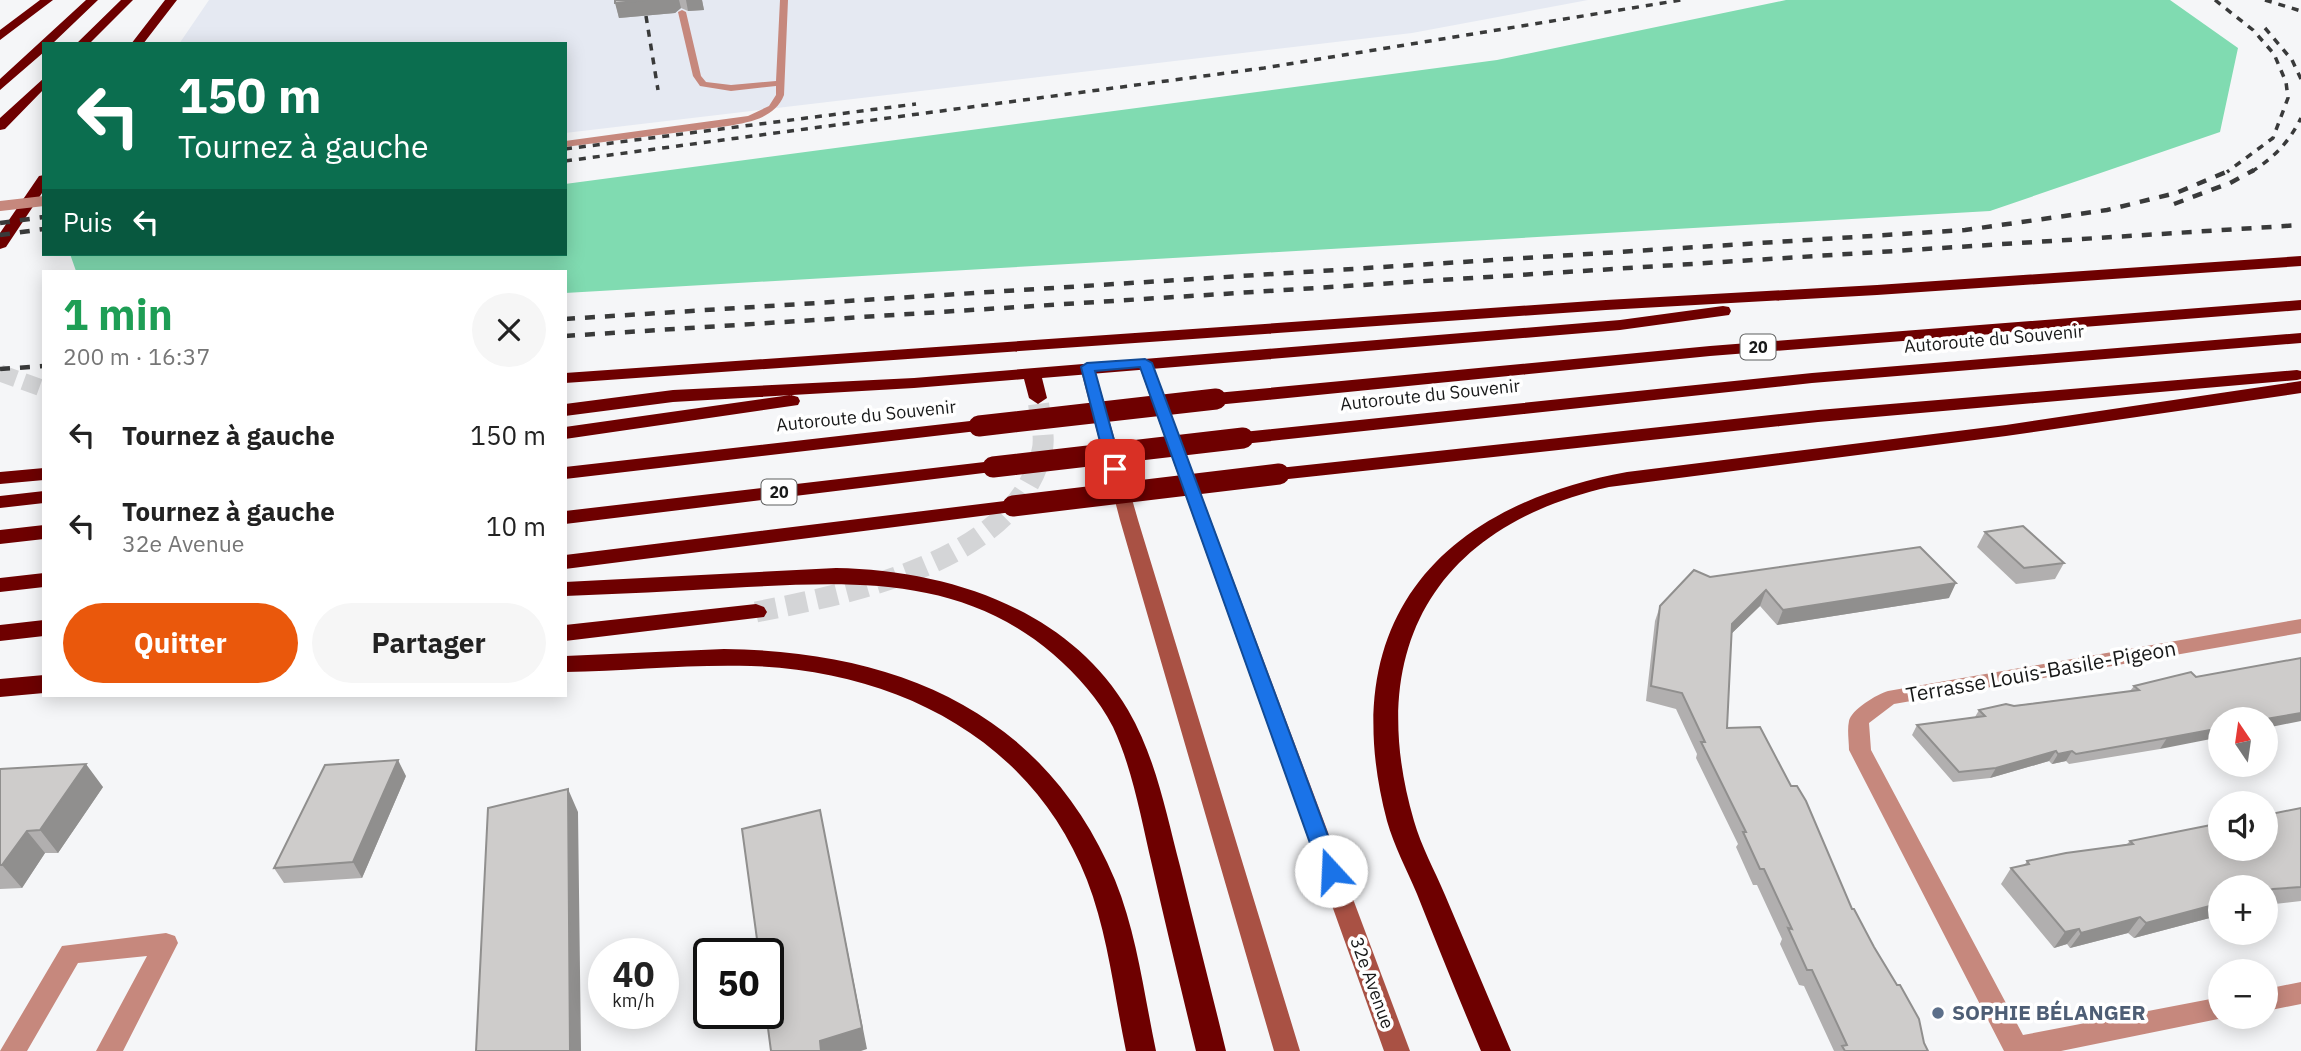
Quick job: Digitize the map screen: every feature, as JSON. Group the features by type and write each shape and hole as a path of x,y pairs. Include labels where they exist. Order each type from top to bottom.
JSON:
{"highway":[{"path":"0,36 47,0"},
{"path":"46,42 92,0"},
{"path":"84,42 127,0"},
{"path":"138,42 170,0"},
{"path":"0,86 42,46"},
{"path":"0,125 42,84"},
{"path":"0,244 42,182"},
{"path":"567,378 1578,307 2301,261"},
{"path":"567,410 673,396 914,383 1620,325 1877,290"},
{"name":"Autoroute du Souvenir","path":"567,473 1216,400 1734,349 2301,304"},
{"name":"Autoroute du Souvenir","path":"567,518 1243,438 1800,379 2301,338"},
{"path":"1031,372 1038,398"},
{"path":"567,562 1279,474 1818,416 2301,375"},
{"path":"567,433 914,383"},
{"path":"1496,1051 1401,822 1393,794 1384,734 1384,706 1392,656 1406,616 1435,575 1469,542 1547,500 1592,485 1635,477 2000,432 2301,387"},
{"path":"0,478 42,474"},
{"path":"0,502 42,497"},
{"path":"0,537 42,532"},
{"path":"567,589 814,576 882,578 921,584 971,598 1010,614 1038,631 1085,670 1118,714 1132,743 1152,812 1211,1051"},
{"path":"0,585 42,580"},
{"path":"567,633 756,612"},
{"path":"0,633 42,628"},
{"path":"567,664 744,658 804,662 869,675 907,688 954,708 999,738 1049,789 1088,850 1109,907 1141,1051"},
{"path":"0,688 42,684"}],"main road":[{"name":"32e Avenue","path":"1145,363 1397,1051"},
{"path":"1087,367 1136,546 1287,1051"}],"street":[{"name":"Terrasse Louis-Basile-Pigeon","path":"2208,1011 2017,1049 1860,750 1859,720 1888,698 2301,626"},
{"path":"13,1051 71,953 166,943 109,1051"},
{"path":"2278,998 2301,993"}],"lane":[{"path":"567,144 741,121 761,114 776,104 780,83 784,0"},
{"path":"682,12 697,76 703,84 731,88 780,83"},
{"path":"0,206 42,201"}],"shaded area":[{"path":"209,0 1588,0 1412,33 567,133 567,42 180,42"}],"green space":[{"path":"1786,0 2170,0 2238,48 2220,132 1990,211 567,293 567,270 76,270 71,256 567,256 567,184 1497,60"}],"building":[{"path":"615,0 647,0 615,3"},
{"path":"2023,526 2064,563 2024,568 1985,532"},
{"path":"1920,547 1956,583 1783,610 1766,590 1732,624 1727,728 1760,727 1791,786 1797,786 1852,909 1919,1019 1928,1051 1845,1051 1842,1046 1847,1045 1812,970 1807,970 1788,928 1792,929 1764,869 1760,869 1743,832 1746,832 1701,742 1705,742 1682,693 1651,686 1660,606 1694,570 1710,577"},
{"path":"2301,658 2301,713 2278,717 2278,707 2208,707 2208,730 2076,754 2072,751 2058,754 2056,751 1996,768 1959,772 1917,725 1985,716 1979,710 2006,704 2014,706 2139,690 2134,686 2191,672 2196,677"},
{"path":"398,760 353,862 274,868 325,765"},
{"path":"86,764 40,830 27,831 0,865 0,769"},
{"path":"568,789 570,1051 476,1051 488,808"},
{"path":"2301,808 2301,887 2278,889 2278,875 2208,875 2208,906 2146,923 2140,917 2081,933 2079,929 2065,932 2011,868 2029,864 2027,861 2133,844 2130,841 2208,826 2208,861 2278,861 2278,813"},
{"path":"820,810 862,1028 820,1041 821,1051 771,1051 768,1029 784,1029 784,938 757,938 742,829"}],"tunnel":[{"path":"0,373 42,388"},
{"path":"756,612 882,582 925,566 965,546 999,520 1026,489 1043,445 1038,398"}],"railway":[{"path":"567,161 1264,68 1681,0"},
{"path":"2215,0 2253,30 2274,54 2286,82 2288,98 2273,138 2228,171"},
{"path":"2265,0 2301,11"},
{"path":"646,16 658,90"},
{"path":"2265,28 2292,60 2301,79"},
{"path":"567,149 916,104"},
{"path":"2254,170 2280,149 2301,118"},
{"path":"2174,204 2230,183 2254,170"},
{"path":"567,319 1965,230 2107,210 2176,193 2228,171"},
{"path":"0,223 42,217"},
{"path":"567,336 2301,225"},
{"path":"0,235 42,229"},
{"path":"0,369 42,366"}],"place":[{"name":"SOPHIE BÉLANGER","path":"1938,1013"}],"route":[{"path":"1115,469 1087,367 1145,363 1331,871"}]}
